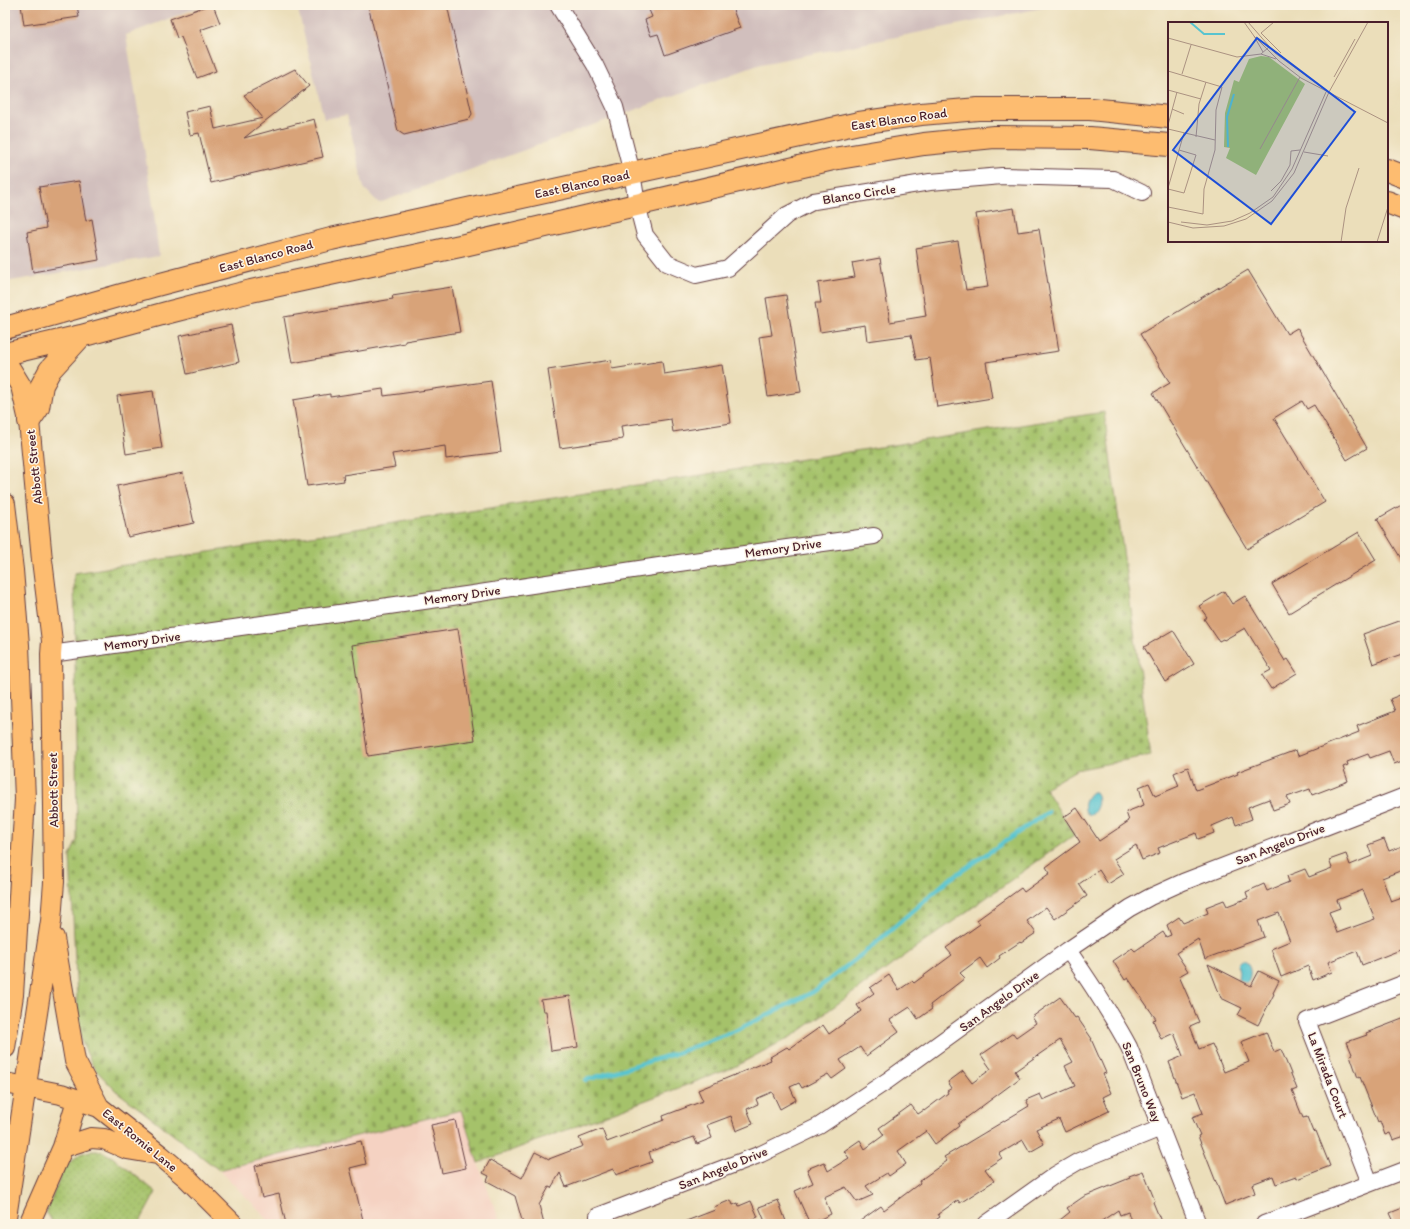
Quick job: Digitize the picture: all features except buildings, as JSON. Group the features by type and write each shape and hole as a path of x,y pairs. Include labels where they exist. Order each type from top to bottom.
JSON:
{"highway":[{"name":"East Blanco Road","path":"5,328 153,286 331,239 859,123 920,114 978,109 1090,109 1168,118"},
{"path":"5,354 81,336 251,291 460,246 833,159 924,144 994,137 1090,138 1168,145"},
{"path":"1388,170 1405,177"},
{"path":"1388,202 1405,209"},
{"path":"29,421 38,408 42,385 50,370 81,336"}],"main road":[{"name":"Abbott Street","path":"5,360 21,386 29,421 42,560 52,642 54,882 51,921 5,1224"},
{"path":"5,504 13,570 19,645 25,798 13,995 5,1048"},
{"path":"51,921 75,1061 99,1106"},
{"name":"East Romie Lane","path":"5,1083 62,1094 99,1106 186,1177 233,1224"},
{"path":"29,1224 62,1147 77,1100"},
{"path":"62,1147 91,1138 160,1155"}],"street":[{"name":"Blanco Circle","path":"558,5 595,65 615,107 632,173 637,204 645,235 667,263 696,275 728,268 786,215 814,201 930,182 1002,176 1113,179 1142,193"},
{"name":"Memory Drive","path":"51,654 874,536"},
{"name":"San Angelo Drive","path":"600,1220 761,1154 819,1126 886,1081 1068,950 1130,908 1150,897 1176,885 1405,796"},
{"name":"San Bruno Way","path":"1068,950 1100,995 1118,1026 1139,1071 1198,1224"},
{"name":"La Mirada Court","path":"1370,1183 1307,1021 1405,983"},
{"path":"986,1224 1055,1175 1079,1161 1161,1128"},
{"path":"1264,1224 1405,1170"}],"shaded area":[{"path":"5,5 204,5 126,35 152,198 159,256 5,282"},
{"path":"297,5 1057,5 761,64 379,203 364,188 347,115 324,119"},
{"path":"461,1110 478,1163 501,1224 271,1224 264,1215 219,1170"}],"green space":[{"path":"1104,412 1151,755 1076,770 1045,788 1074,835 794,1035 732,1068 478,1163 461,1110 219,1170 115,1090 94,1068 82,1043 78,1020 70,856 77,840 74,573"},
{"path":"90,1151 100,1151 111,1156 156,1192 138,1224 54,1224 46,1213 64,1167 80,1154"}],"water":[{"path":"1092,792 1095,792 1097,795 1098,802 1094,812 1089,815 1085,810 1085,804 1087,797"},
{"path":"1241,961 1247,964 1250,971 1248,982 1245,985 1238,980 1239,972 1237,965"}],"waterway":[{"path":"586,1080 674,1054 737,1030 813,992 870,948 947,881 1048,812"}]}
